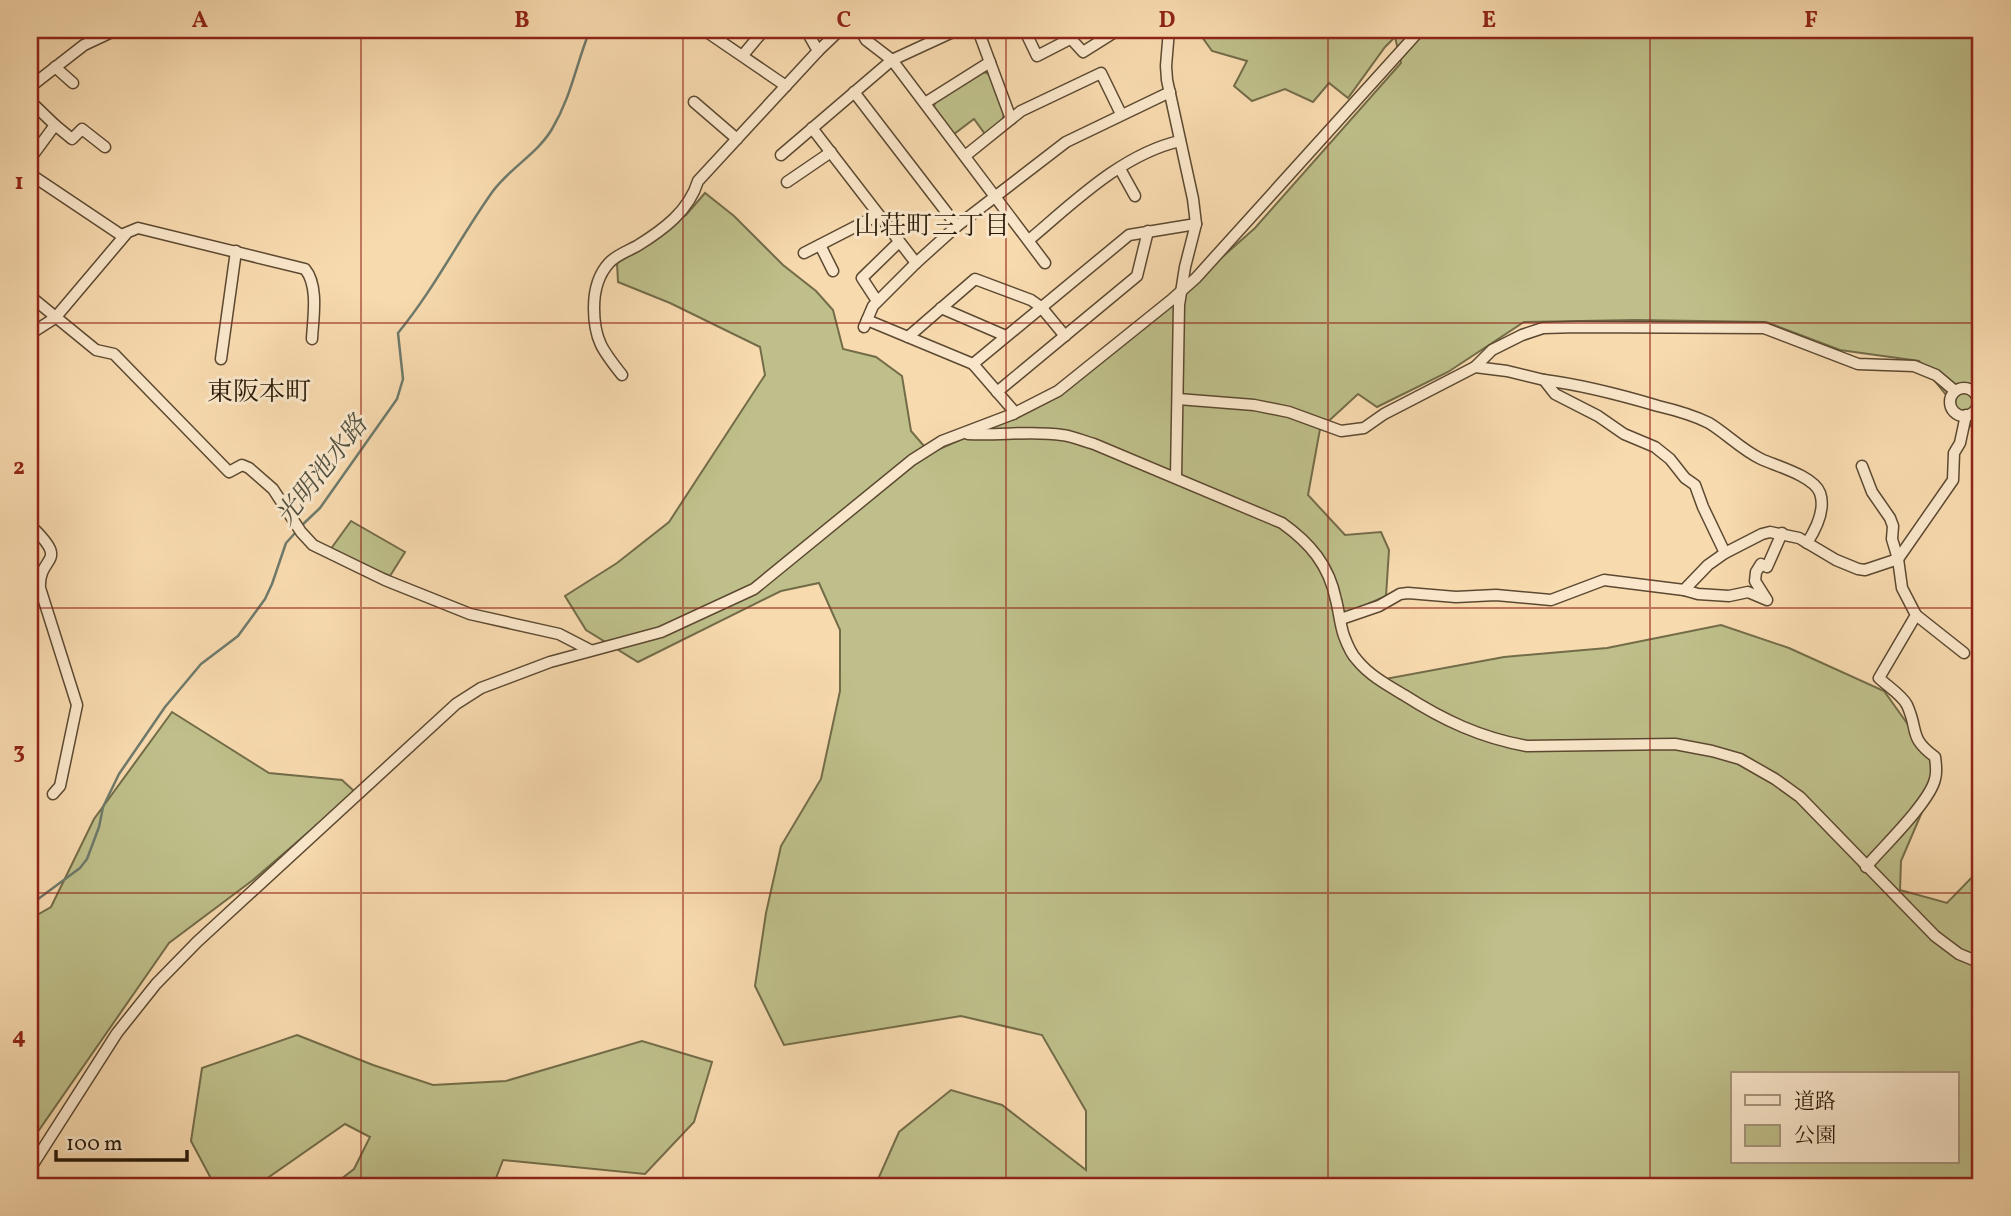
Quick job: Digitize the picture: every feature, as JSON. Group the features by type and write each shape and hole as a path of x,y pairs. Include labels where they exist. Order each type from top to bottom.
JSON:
{"street":[{"path":"30,87 84,45 116,30"},
{"path":"704,30 786,86"},
{"path":"743,55 764,30"},
{"path":"806,30 818,51"},
{"path":"622,375 604,352 596,333 594,301 598,280 611,261 641,244 679,215 691,198 698,181 840,30"},
{"path":"860,30 866,40 892,60 1045,263"},
{"path":"924,30 930,41"},
{"path":"781,155 892,60 957,30"},
{"path":"978,30 1011,119"},
{"path":"1029,30 1026,31 1037,56 1070,39"},
{"path":"1063,30 1083,52 1118,30"},
{"path":"1169,30 1166,66 1196,224 1181,291 1177,477"},
{"path":"30,1169 117,1033 156,984 197,942 456,704 481,688 550,662 661,632 754,589 912,460 942,441 1013,414 1072,382 1206,268 1420,30"},
{"path":"925,103 990,62"},
{"path":"55,67 73,83"},
{"path":"965,156 1021,111 1101,73 1121,114"},
{"path":"854,92 957,226"},
{"path":"1013,414 974,364 866,323 873,306 957,226 1066,142 1170,92"},
{"path":"30,101 72,139 82,129 105,146"},
{"path":"694,102 737,139"},
{"path":"30,159 55,125"},
{"path":"812,128 916,263"},
{"path":"1029,240 1097,183 1155,147 1180,141"},
{"path":"787,181 831,152"},
{"path":"1120,169 1135,196"},
{"path":"30,174 115,232 126,234"},
{"path":"804,253 878,215"},
{"path":"974,364 1129,235 1196,224"},
{"path":"30,334 55,318 126,234 138,228 305,269 309,274 314,301 313,339"},
{"path":"997,392 1137,276 1148,231"},
{"path":"877,301 862,278 899,242"},
{"path":"820,245 833,271"},
{"path":"221,359 236,251"},
{"path":"908,337 975,279 1031,300 1041,307 1065,336"},
{"path":"30,296 96,351 114,354 229,472 242,465 273,489 299,530 313,545 385,580 470,614 559,634 590,650"},
{"path":"941,308 1006,336"},
{"path":"1178,399 1278,409 1341,431 1364,428 1384,414 1475,367 1492,350 1542,328 1710,326 1764,328 1858,364 1903,365 1922,369 1936,375 1955,391"},
{"path":"1475,367 1616,393 1707,422 1763,460 1786,468 1816,486 1821,494 1820,516 1818,525 1807,543"},
{"path":"1544,380 1555,394 1598,416 1624,434 1655,447 1670,459 1685,478 1695,485 1725,553"},
{"path":"1970,389 1979,399 1973,412 1966,415 1957,414 1951,407 1950,399 1955,391 1970,389"},
{"path":"1684,590 1700,572 1725,553 1762,534 1782,533 1858,569 1865,570 1898,559 1953,480 1954,453 1963,432 1966,415"},
{"path":"966,433 1063,435 1094,444 1177,477 1282,523 1302,537 1318,555 1333,585 1343,634 1355,659 1380,681 1438,717 1464,729 1504,742 1527,746 1675,744 1740,759 1800,797 1935,936 1959,954 1981,963"},
{"path":"1862,466 1872,492 1893,526 1892,539 1902,588 1916,615 1964,653"},
{"path":"30,525 51,548 52,557 39,579 40,588 77,705 60,786 53,794"},
{"path":"1341,619 1378,606 1400,594 1456,597 1496,595 1551,600 1598,580 1698,594 1729,596 1748,592 1767,600 1755,580 1756,572 1761,564 1768,567 1782,533"},
{"path":"1866,867 1922,802 1935,781 1935,757 1921,747 1915,736 1906,703 1879,678 1916,615"}],"green space":[{"path":"1197,30 1981,30 1981,439 1919,361 1840,350 1766,322 1524,322 1448,372 1377,407 1358,394 1320,429 1308,495 1345,535 1381,532 1389,550 1386,596 1340,616 1355,659 1380,680 1504,657 1607,648 1721,625 1789,648 1884,691 1936,768 1934,784 1901,861 1900,890 1947,903 1981,868 1981,1186 936,1186 927,1181 875,1186 899,1132 951,1090 1002,1105 1086,1170 1086,1111 1042,1035 961,1016 784,1045 755,986 766,913 781,846 821,779 840,691 840,630 819,583 781,591 638,662 586,630 565,596 617,563 669,522 765,375 760,347 670,303 618,282 617,263 686,215 705,193 734,216 833,310 843,349 876,357 902,376 911,431 930,453 1002,422 1069,387 1157,315 1255,228 1401,63 1395,37 1348,98 1329,83 1313,102 1285,89 1252,101 1234,86 1247,61 1212,51"},
{"path":"984,72 989,74 1004,114 1002,121 985,134 974,119 954,134 934,107 935,102"},
{"path":"351,521 405,552 390,576 330,550"},
{"path":"172,712 269,773 342,780 355,792 253,880 169,943 30,1143 30,919 51,907 94,819"},
{"path":"297,1035 433,1085 506,1081 642,1041 712,1062 694,1122 645,1174 503,1160 493,1186 332,1186 354,1169 370,1137 345,1124 256,1186 215,1186 191,1141 202,1068"}],"waterway":[{"name":"光明池水路","path":"300,527 320,508 397,399 403,379 398,333 424,298 493,191 539,146 552,129 569,92 590,30"},
{"name":"光明池水路","path":"30,905 80,868 87,859 103,807 119,774 165,707 201,664 238,636 265,599 286,543 296,532"}],"district":[{"name":"山荘町三丁目","path":"932,225"},
{"name":"東阪本町","path":"259,391"}]}
